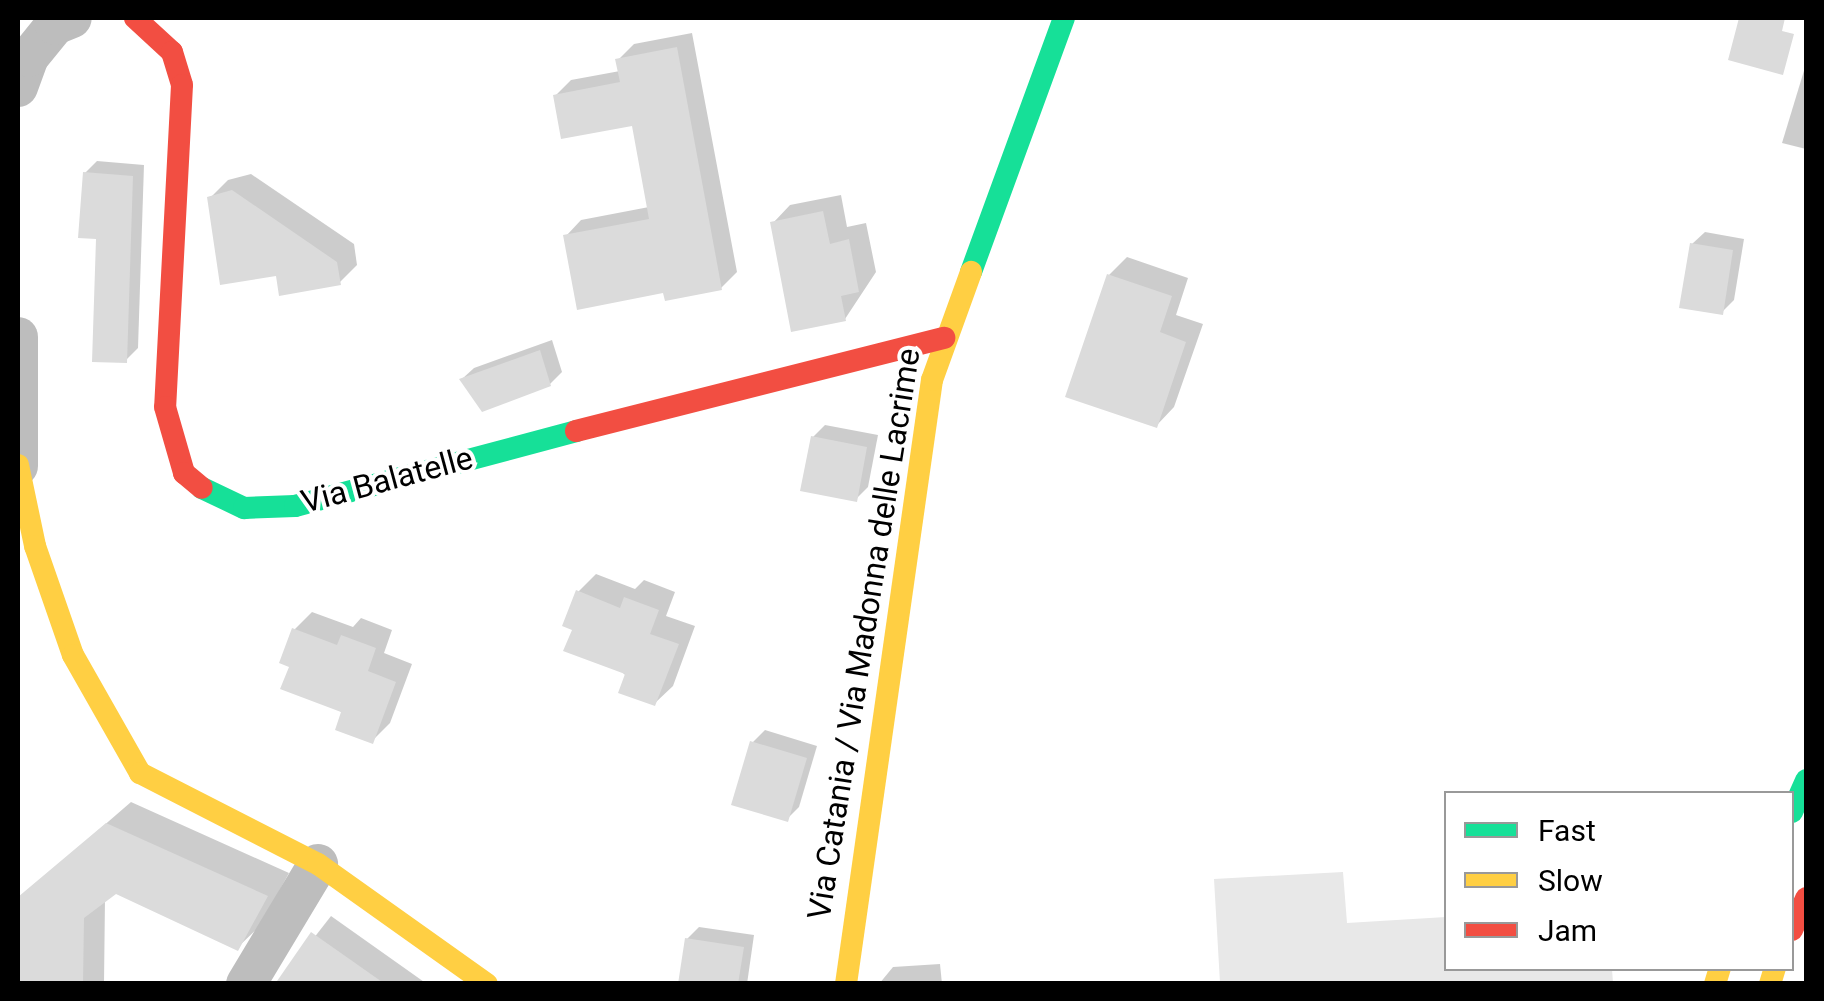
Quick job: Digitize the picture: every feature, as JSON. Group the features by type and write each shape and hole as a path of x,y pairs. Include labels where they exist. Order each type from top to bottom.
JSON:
{"main road":[{"name":"Via Balatelle","path":"135,18 172,52 182,85 165,407 184,473 209,494 244,508 295,506 888,347 944,338"},
{"name":"Via Catania / Via Madonna delle Lacrime","path":"846,984 885,675 944,338 1064,18"},
{"path":"18,465 34,546 73,655"},
{"path":"18,575 73,655 140,773 318,864 487,984"},
{"path":"1794,807 1806,780"},
{"path":"1794,925 1806,898"}],"street":[{"path":"18,87 29,57 55,25 72,18"},
{"path":"18,338 18,465"},
{"path":"246,984 318,864"}],"shaded area":[{"path":"1343,872 1347,923 1444,917 1444,971 1612,971 1613,983 1220,983 1214,879"}],"building":[{"path":"1739,18 1785,18 1782,31 1794,34 1783,75 1728,60"},
{"path":"677,47 722,290 665,301 663,293 577,310 563,235 649,219 632,126 561,139 553,95 620,82 615,59"},
{"path":"83,172 133,176 127,363 92,362 96,239 78,238"},
{"path":"232,190 337,262 341,285 279,296 276,276 220,285 207,197"},
{"path":"823,211 830,244 849,239 859,292 841,296 846,321 791,332 770,222"},
{"path":"1690,243 1733,250 1723,315 1679,308"},
{"path":"1107,274 1172,296 1160,332 1186,342 1157,428 1065,397"},
{"path":"540,350 551,386 482,412 459,379"},
{"path":"811,436 867,447 857,502 800,491"},
{"path":"576,590 620,608 624,597 659,610 650,634 679,644 655,706 618,693 625,674 563,651 572,630 562,626"},
{"path":"292,628 337,645 341,635 376,648 368,671 396,682 373,744 335,730 341,712 280,689 289,667 279,663"},
{"path":"750,741 807,758 788,822 731,805"},
{"path":"106,823 268,896 238,951 116,894 84,918 83,984 18,984 18,897"},
{"path":"311,932 385,984 275,984"},
{"path":"685,938 744,947 738,984 678,984"}],"traffic: fast":[{"path":"971,272 1064,18"},
{"path":"202,488 244,508 295,506 576,431"},
{"path":"1794,807 1806,780"}],"traffic: slow":[{"path":"846,984 932,380 971,272"},
{"path":"18,465 35,546 73,655 140,773 318,864 487,984"},
{"path":"1715,984 1719,971"},
{"path":"1770,984 1774,971"}],"traffic: jam":[{"path":"135,18 172,52 182,85 165,407 184,473 202,488"},
{"path":"576,431 944,338"},
{"path":"1794,925 1806,898"}]}
